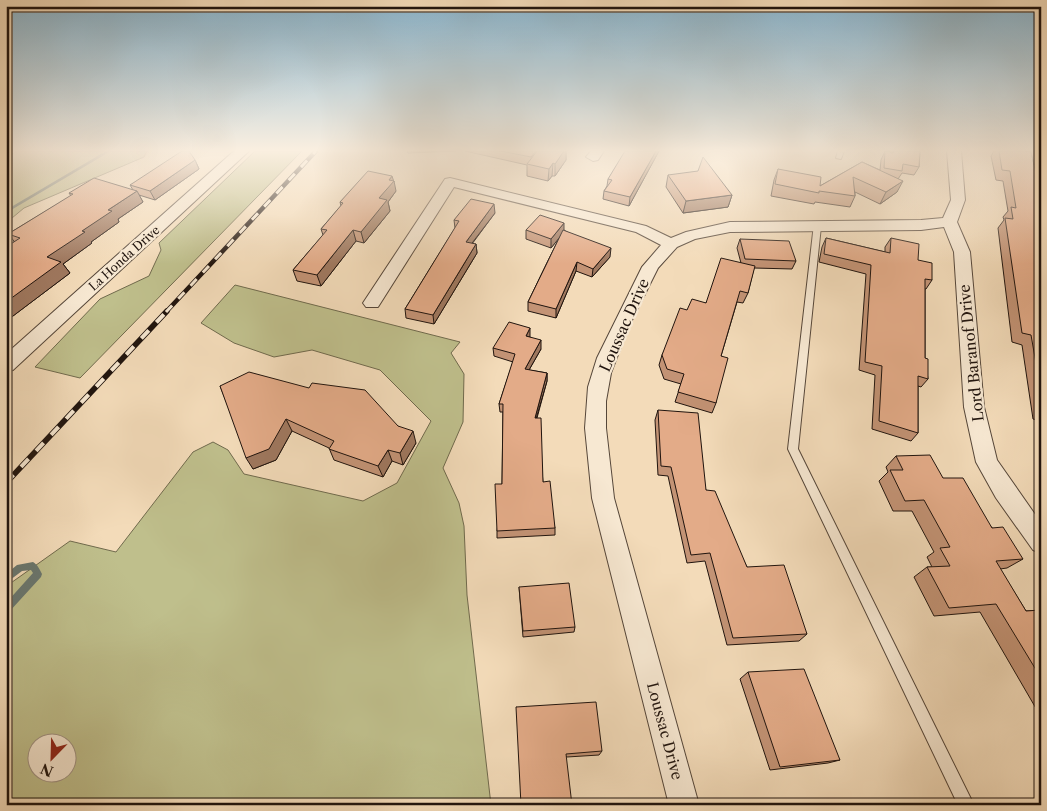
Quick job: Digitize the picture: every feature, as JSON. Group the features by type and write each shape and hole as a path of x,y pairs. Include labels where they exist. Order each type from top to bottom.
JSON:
{"street":[{"name":"La Honda Drive","path":"6,365 200,189"},
{"path":"372,303 446,189"},
{"path":"478,189 641,229 671,244"},
{"path":"949,222 958,200 957,189"},
{"name":"Loussac Drive","path":"684,805 603,498 597,460 596,433 598,386 605,363 650,267 658,256 671,244 691,235 730,227 921,225 949,222"},
{"name":"Lord Baranof Drive","path":"949,222 962,252 974,407 987,462 1004,491 1041,542"}],"lane":[{"path":"817,226 793,449 966,805"}],"green space":[{"path":"6,189 69,189 24,208 6,223"},
{"path":"216,189 265,189 80,378 35,367 100,299 149,276 161,250 159,243"},
{"path":"235,285 460,342 451,353 464,374 463,422 443,468 459,503 464,526 467,595 491,805 6,805 6,587 8,585 70,541 116,552 193,452 213,442 228,450 244,474 363,501 397,483 431,421 380,370 312,350 274,357 234,343 201,323"}],"building":[{"path":"76,189 130,189 137,191 108,210 112,211 82,231 85,232 47,257 61,262 6,302 6,247 20,238 8,234 73,194 69,193"},
{"path":"352,189 387,189 379,198 387,200 361,232 353,230 317,275 293,270 327,230 321,229 343,203 340,202"},
{"path":"606,189 635,189 630,197 604,191"},
{"path":"678,189 727,189 732,195 686,201"},
{"path":"799,189 854,189 855,196 819,191 819,193"},
{"path":"879,189 891,189 886,192"},
{"path":"1013,189 1040,189 1041,392 1031,335 1022,333 1005,218 1013,219 1011,207 1016,208"},
{"path":"471,199 494,204 466,242 476,244 433,315 405,309 459,221 454,220"},
{"path":"540,215 564,223 551,239 526,230"},
{"path":"563,230 611,248 593,269 577,262 556,309 528,302"},
{"path":"826,238 890,253 891,238 919,244 918,260 932,263 932,280 925,279 925,358 928,359 928,379 918,376 918,433 879,421 882,366 865,362 871,265 824,254"},
{"path":"740,239 789,241 796,261 745,259"},
{"path":"721,258 755,266 748,293 740,291 721,356 728,358 716,403 678,392 684,374 667,369 662,355 680,308 687,310 692,299 706,303"},
{"path":"509,322 530,328 526,336 541,340 525,369 547,373 535,418 541,418 543,482 550,481 555,528 497,531 495,484 502,484 503,404 499,404 515,354 493,348"},
{"path":"249,372 309,388 312,383 365,390 398,426 413,431 400,453 388,450 378,466 329,449 334,441 286,419 269,449 246,458 220,386"},
{"path":"658,410 698,413 706,490 715,491 747,567 784,565 807,634 733,638 710,553 691,555 671,467 661,466"},
{"path":"930,455 943,478 963,478 992,528 1003,527 1023,559 996,561 1026,611 1041,610 1041,678 996,604 949,608 927,567 950,566 940,548 950,547 924,500 905,501 890,470 903,470 896,456"},
{"path":"569,583 575,627 523,631 519,587"},
{"path":"804,669 840,760 780,767 748,672"},
{"path":"596,702 602,751 566,754 572,805 521,805 516,707"}],"waterway":[{"path":"6,212 45,189"},
{"path":"6,579 20,568 33,566 38,574 6,609"}],"railway":[{"path":"166,312 281,189"},
{"path":"6,483 167,311"}]}
